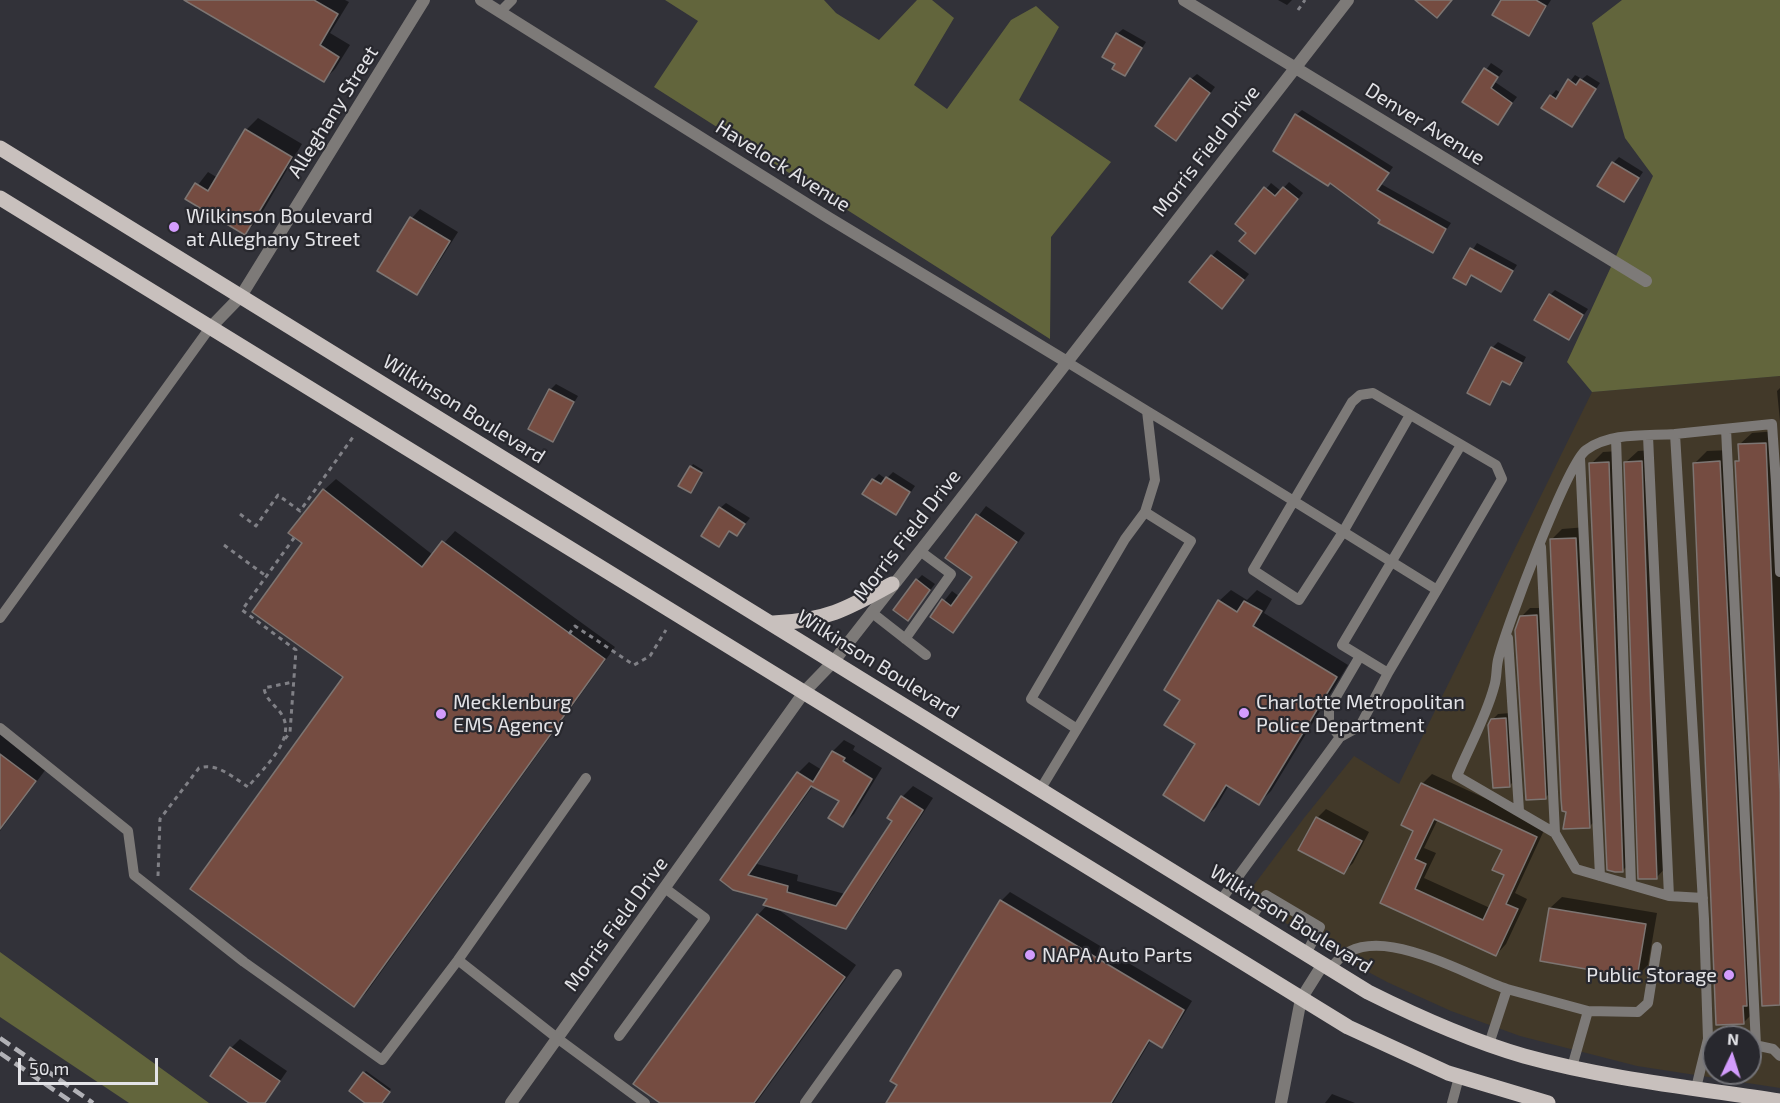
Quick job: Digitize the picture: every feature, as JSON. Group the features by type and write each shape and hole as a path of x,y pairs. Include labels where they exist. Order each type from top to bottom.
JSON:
{"main road":[{"name":"Wilkinson Boulevard","path":"0,148 1327,967 1414,1015 1490,1044 1572,1067 1780,1101"},
{"path":"0,199 209,329 805,691 1301,999 1397,1052 1523,1100 1548,1103"},
{"path":"772,624 795,623 836,615 892,584"}],"street":[{"name":"Alleghany Street","path":"209,329 241,296 424,0"},
{"name":"Havelock Avenue","path":"481,0 829,218 1067,362"},
{"name":"Denver Avenue","path":"1184,0 1646,281"},
{"name":"Morris Field Drive","path":"511,1103 666,889 805,691 834,661 1348,0"},
{"path":"1281,1103 1301,999 1327,967"}],"lane":[{"path":"500,12 512,0"},
{"path":"0,618 209,329"},
{"path":"1067,362 1296,500 1437,590"},
{"path":"1221,900 1340,737 1360,726 1388,673 1502,479 1496,465 1373,393 1360,395 1352,402 1253,570 1299,600 1343,532 1410,415"},
{"path":"1077,729 1031,699 1125,539 1145,512 1155,480 1147,411"},
{"path":"1555,833 1457,776 1494,687 1498,659 1541,544 1569,475 1584,451 1602,441 1616,438 1772,424 1778,484 1780,572"},
{"path":"1726,429 1752,1025"},
{"path":"1675,434 1710,1025"},
{"path":"1648,436 1669,896"},
{"path":"1616,438 1631,885"},
{"path":"1388,673 1342,645 1461,445"},
{"path":"1580,458 1600,876"},
{"path":"1040,790 1191,541 1145,512"},
{"path":"1541,544 1555,833 1576,869 1669,896 1703,898"},
{"path":"905,639 951,574 920,550"},
{"path":"871,612 926,655"},
{"path":"1508,632 1519,811"},
{"path":"1340,737 1329,723 1329,709 1360,656"},
{"path":"0,728 128,831 134,875 244,962 382,1060 458,960 586,778"},
{"path":"619,1036 705,918 666,889"},
{"path":"1251,918 1266,895 1320,927 1306,954"},
{"path":"1327,967 1352,948 1377,944 1401,948 1507,989 1588,1011 1638,1012 1648,1003 1657,947"},
{"path":"458,960 557,1038 645,1103"},
{"path":"805,1103 897,974"},
{"path":"1490,1044 1507,989"},
{"path":"1572,1067 1588,1011"},
{"path":"1762,1046 1778,1049"},
{"path":"1696,1088 1702,1069"},
{"path":"1452,1103 1459,1077"}],"path":[{"path":"1298,10 1305,0"},
{"path":"240,514 256,526 278,495 300,511 353,437"},
{"path":"158,885 160,819 199,768 216,767 248,787 290,732 296,650 242,610 294,538"},
{"path":"224,545 266,576"},
{"path":"569,634 575,626 634,665 650,656 666,630"},
{"path":"285,740 286,726 282,715 268,700 264,688 293,682"}],"shaded area":[{"path":"1780,376 1780,1088 1760,1085 1762,1025 1702,1025 1702,1076 1637,1066 1520,1036 1451,1011 1387,982 1331,952 1245,897 1354,756 1399,784 1592,392"}],"green space":[{"path":"665,0 824,0 836,13 879,40 917,0 932,0 954,18 914,85 947,109 1011,20 1036,6 1059,27 1019,100 1111,162 1051,237 1050,339 654,87 698,21"},
{"path":"1622,0 1780,0 1780,376 1592,392 1567,362 1653,176 1625,138 1592,23"},
{"path":"0,952 209,1103 129,1103 0,1017"}],"building":[{"path":"184,0 314,0 338,14 320,45 339,57 324,82"},
{"path":"1415,0 1452,0 1437,18"},
{"path":"1501,0 1536,0 1546,6 1529,36 1492,15"},
{"path":"1116,33 1142,48 1125,76 1112,69 1115,64 1102,57"},
{"path":"1484,68 1498,77 1491,88 1512,103 1498,125 1462,102"},
{"path":"1190,78 1210,93 1176,141 1155,126"},
{"path":"1568,79 1576,85 1580,79 1596,89 1572,127 1541,108 1550,95 1556,99"},
{"path":"1295,114 1389,173 1377,190 1446,229 1433,253 1378,223 1380,220 1330,183 1328,186 1273,151"},
{"path":"245,129 292,157 245,235 185,199 195,183 208,191"},
{"path":"1612,162 1639,178 1624,202 1597,186"},
{"path":"1264,187 1275,196 1283,187 1298,199 1255,254 1239,241 1246,233 1235,224"},
{"path":"410,217 450,241 417,295 377,271"},
{"path":"1470,248 1513,271 1501,292 1471,275 1466,285 1453,278"},
{"path":"1211,255 1244,280 1222,309 1189,282"},
{"path":"1549,294 1583,315 1569,340 1534,320"},
{"path":"1491,347 1522,363 1510,385 1502,381 1490,405 1467,393"},
{"path":"549,389 574,402 553,442 528,429"},
{"path":"1766,443 1780,793 1780,1005 1762,1006 1735,461 1739,461 1738,444"},
{"path":"1642,461 1657,879 1638,879 1624,462"},
{"path":"1720,461 1747,1006 1743,1006 1744,1024 1716,1025 1693,463"},
{"path":"1609,462 1623,872 1607,870 1589,463"},
{"path":"690,466 702,473 691,493 678,486"},
{"path":"886,477 910,492 896,515 862,494 872,479 881,484"},
{"name":"Mecklenburg EMS Agency","path":"323,489 422,567 442,541 605,659 354,1007 190,889 343,677 252,612 302,543 288,533"},
{"path":"719,507 745,524 737,536 729,531 719,547 701,536"},
{"path":"976,514 1017,542 953,633 930,617 942,599 951,606 972,577 945,558"},
{"path":"1576,538 1590,828 1563,829 1566,812 1562,811 1561,799 1550,539"},
{"path":"916,579 930,590 908,621 893,610"},
{"name":"Charlotte Metropolitan Police Department","path":"1218,600 1237,612 1244,601 1262,611 1253,626 1337,677 1259,805 1226,785 1204,821 1163,795 1195,744 1164,725 1180,700 1164,690"},
{"path":"1537,615 1546,799 1526,800 1515,630 1520,616"},
{"path":"1506,718 1510,787 1493,788 1488,725 1491,719"},
{"path":"832,751 845,758 843,761 872,779 843,827 828,818 839,801 811,786 748,875 788,886 787,892 836,906 892,821 887,818 901,796 923,810 846,929 763,905 767,899 733,890 720,880 797,772 813,782"},
{"path":"0,754 36,781 0,829"},
{"path":"1421,783 1537,837 1506,904 1518,909 1496,956 1380,903 1413,831 1401,825","holes":["1434,819 1502,850 1492,870 1504,875 1483,920 1415,889 1426,864 1415,859"]},
{"path":"1316,817 1362,841 1344,874 1298,850"},
{"name":"NAPA Auto Parts","path":"1000,900 1184,1010 1162,1048 1149,1040 1111,1103 886,1103 897,1085 890,1081"},
{"path":"1549,908 1646,924 1637,978 1540,961"},
{"path":"757,914 845,977 754,1103 660,1103 633,1084"},
{"path":"230,1047 280,1081 265,1103 249,1103 210,1076"},
{"path":"363,1072 390,1092 382,1103 365,1103 349,1091"}],"railway":[{"path":"0,1038 93,1103"},
{"path":"0,1053 73,1103"}],"place":[{"name":"Wilkinson Boulevard at Alleghany Street","path":"174,227"},
{"name":"Charlotte Metropolitan Police Department","path":"1244,713"},
{"name":"Mecklenburg EMS Agency","path":"441,714"},
{"name":"NAPA Auto Parts","path":"1030,955"},
{"name":"Public Storage","path":"1729,975"}]}
